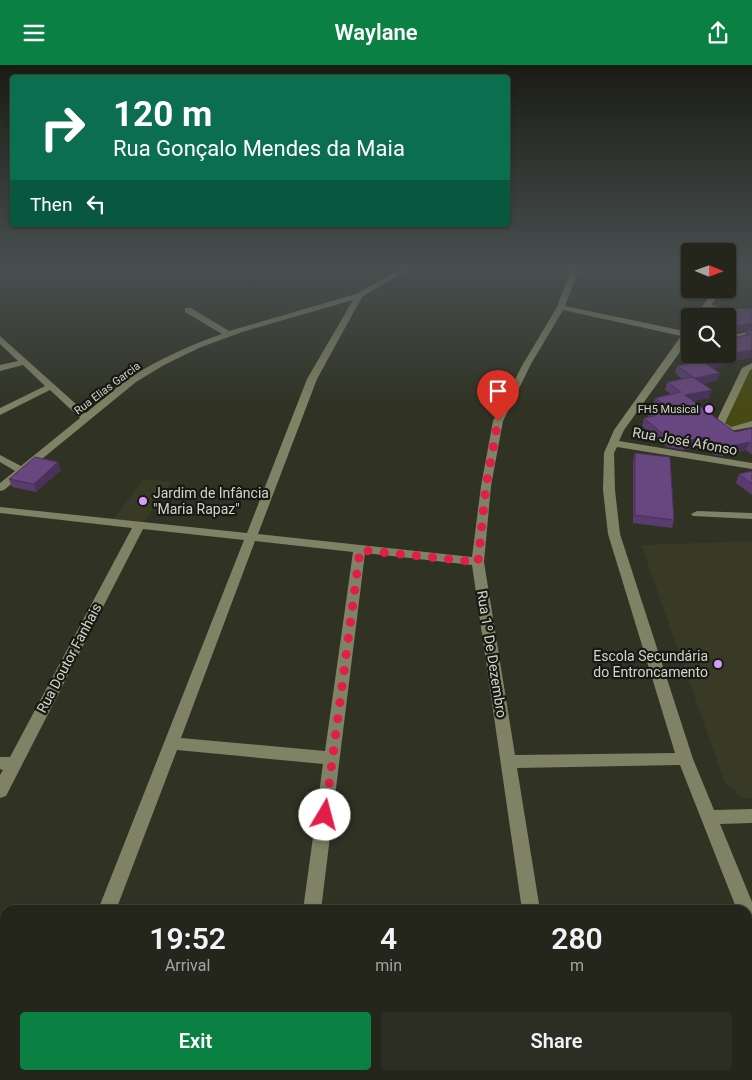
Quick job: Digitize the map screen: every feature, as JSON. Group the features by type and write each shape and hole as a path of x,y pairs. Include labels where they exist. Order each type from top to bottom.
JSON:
{"street":[{"path":"194,313 228,333"},
{"name":"Rua Elias Garcia","path":"0,488 85,418 134,380 161,363 228,333 294,313"},
{"path":"109,905 252,539 312,379 349,313"},
{"name":"Rua 1º De Dezembro","path":"530,905 478,562 486,486 498,421 527,364 557,313"},
{"path":"592,313 681,331"},
{"path":"736,336 752,333"},
{"path":"0,339 85,418"},
{"path":"681,344 618,430 609,453 609,490 614,534 685,759 744,905"},
{"path":"0,369 25,362"},
{"path":"752,366 746,367 720,423 729,429 752,424"},
{"path":"0,412 52,386"},
{"name":"Rua José Afonso","path":"613,443 752,466"},
{"path":"0,457 21,470"},
{"path":"0,510 252,539 478,562"},
{"path":"697,514 752,516"},
{"name":"Rua Doutor Fanhais","path":"0,791 7,763 138,526"},
{"path":"313,905 360,550"},
{"path":"172,743 332,759"},
{"path":"509,762 685,759"},
{"path":"708,817 752,816"}],"shaded area":[{"name":"Jardim de Infância \"Maria Rapaz\"","path":"143,479 172,482 143,523 114,519"},
{"name":"Escola Secundária do Entroncamento","path":"752,541 752,798 743,798 725,783 641,545"}],"green space":[{"path":"752,367 752,423 731,427 724,422 749,368"}],"building":[{"path":"736,313 752,313 752,323 736,326"},
{"path":"752,330 752,350 736,353 736,337 751,334 746,331"},
{"path":"705,363 720,373 695,378 677,366"},
{"path":"693,377 712,390 685,395 735,432 752,428 752,444 749,442 724,448 718,447 705,437 686,441 669,439 644,418 654,416 649,412 668,408 655,398 681,392 667,382"},
{"path":"635,453 670,457 674,520 635,515"},
{"path":"35,457 58,462 34,484 9,479"},
{"path":"752,471 752,484 739,474"}],"place":[{"name":"FH5 Musical","path":"709,409"},
{"name":"Jardim de Infância \"Maria Rapaz\"","path":"143,501"},
{"name":"Escola Secundária do Entroncamento","path":"718,664"}],"route":[{"path":"325,815 360,550 478,562 486,486 498,421"}]}
